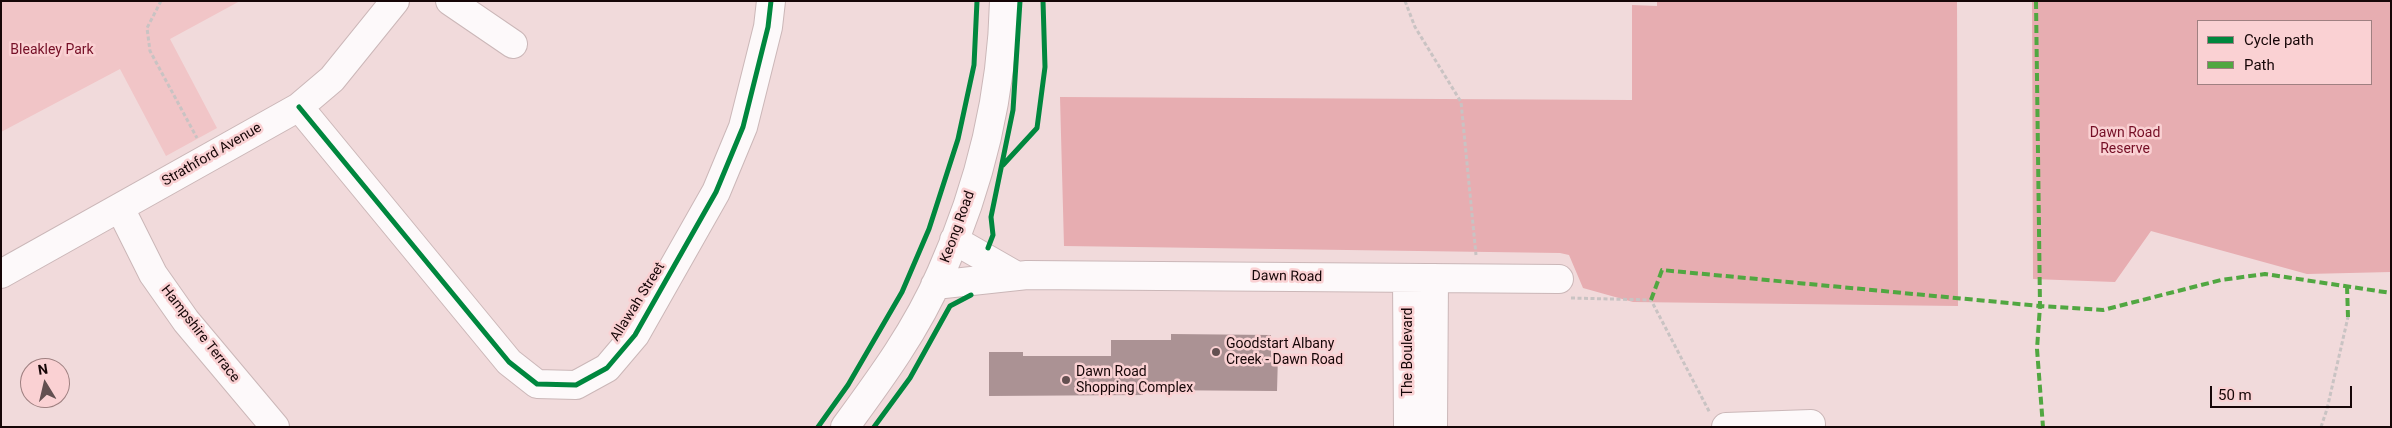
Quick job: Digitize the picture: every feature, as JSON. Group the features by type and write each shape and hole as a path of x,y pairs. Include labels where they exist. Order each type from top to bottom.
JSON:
{"street":[{"name":"Strathford Avenue","path":"1,274 298,107 332,79 395,1"},
{"path":"450,1 513,44"},
{"name":"Allawah Street","path":"298,107 509,362 537,384 576,385 607,368 635,335 716,192 743,127 768,27 771,1"},
{"name":"Keong Road","path":"836,420 886,372 935,285 969,203 992,115 1004,1"},
{"name":"Hampshire Terrace","path":"120,208 153,274 186,321 275,427"},
{"path":"954,240 1015,276"},
{"name":"Dawn Road","path":"935,285 1015,276 1420,278 1478,279 1563,289"},
{"name":"The Boulevard","path":"1408,427 1420,278"},
{"name":"The Boulevard","path":"1420,278 1433,427"},
{"path":"1718,421 1811,424"}],"path":[{"path":"161,1 147,28 150,51 198,141"},
{"path":"858,368 902,292 929,229 958,139 974,66 977,1"},
{"path":"1003,165 1036,128 1045,67 1043,1"},
{"path":"1405,1 1414,27 1461,102 1478,279"},
{"path":"1003,165 1005,156"},
{"path":"1563,289 1650,300 1718,421"},
{"path":"2321,427 2327,409 2348,317"},
{"path":"818,427 836,420"}],"green space":[{"name":"Bleakley Park","path":"1,1 240,1 170,39 217,128 166,156 120,69 1,132"},
{"path":"1657,1 1957,1 1958,306 1633,302 1583,288 1569,255 1560,253 1064,246 1060,97 1632,100 1632,5 1657,6"},
{"name":"Dawn Road Reserve","path":"2032,1 2391,1 2391,272 2307,274 2151,231 2115,282 2033,279"}],"building":[{"path":"1171,334 1271,335 1271,355 1278,355 1277,391 1143,390 1143,395 989,396 989,352 1023,352 1023,356 1111,356 1111,340 1171,340"}],"marked path":[{"path":"2036,1 2040,306 2037,349 2043,427"},
{"path":"1651,300 1662,270 2040,306 2103,310 2221,280 2265,274 2391,293"},
{"path":"2347,286 2348,317"}],"cycle path":[{"path":"299,107 509,362 537,384 576,385 607,368 635,335 716,192 743,127 768,27 771,1"},
{"path":"818,427 848,385 902,292 929,229 958,139 974,65 977,1"},
{"path":"988,248 993,235 991,217 1013,110 1020,1"},
{"path":"1003,165 1037,128 1045,67 1043,1"},
{"path":"874,427 910,378 950,306 971,295"}],"place":[{"name":"Goodstart Albany Creek - Dawn Road","path":"1216,352"},
{"name":"Dawn Road Shopping Complex","path":"1066,380"}]}
